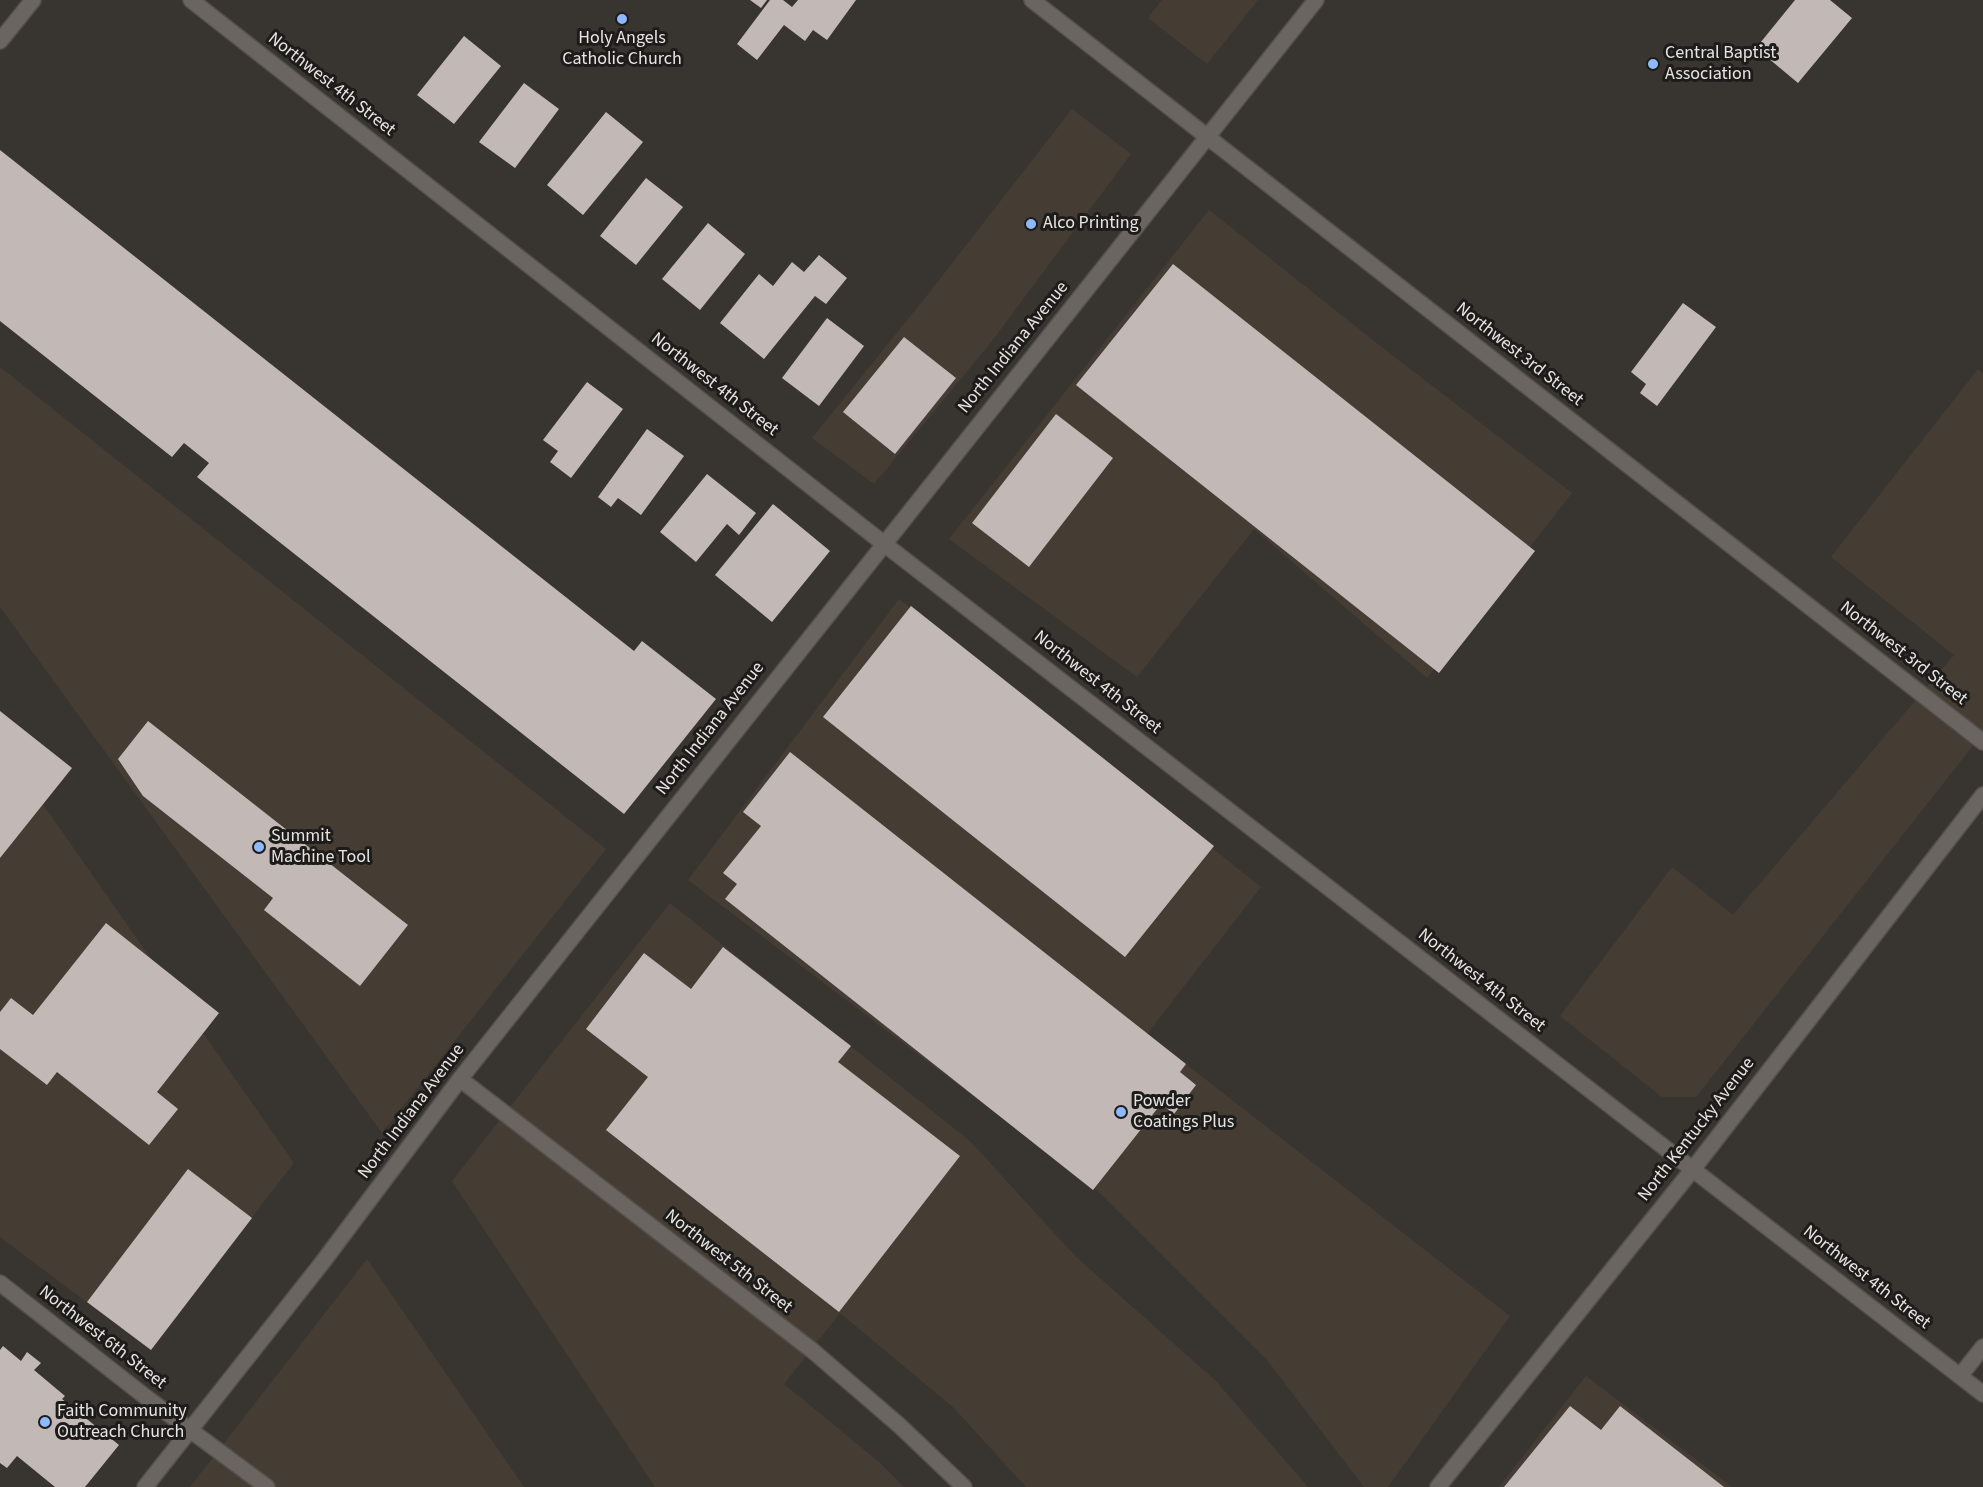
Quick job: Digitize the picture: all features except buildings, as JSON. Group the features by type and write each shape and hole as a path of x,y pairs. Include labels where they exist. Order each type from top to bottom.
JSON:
{"street":[{"path":"0,42 33,0"},
{"name":"Northwest 4th Street","path":"190,0 883,543 1983,1394"},
{"name":"Northwest 3rd Street","path":"1032,0 1983,741"},
{"name":"North Indiana Avenue","path":"145,1487 322,1263 460,1079 1316,0"},
{"name":"North Kentucky Avenue","path":"1438,1487 1693,1169 1983,795"},
{"name":"Northwest 5th Street","path":"460,1079 813,1352 900,1426 964,1487"},
{"name":"Northwest 6th Street","path":"0,1283 267,1487"},
{"path":"1960,1376 1983,1347"}],"shaded area":[{"path":"1162,0 1258,0 1207,64 1148,18"},
{"path":"1072,109 1131,154 992,341 874,484 812,438 929,293"},
{"path":"1209,210 1388,352 1572,493 1427,678 1254,529 1137,677 949,539"},
{"path":"0,367 606,849 382,1133 0,607"},
{"path":"1978,369 1983,373 1983,733 1696,1097 1662,1097 1560,1016 1672,867 1733,915 1954,655 1831,557"},
{"name":"Powder Coatings Plus","path":"899,599 1261,887 1147,1034 1510,1316 1388,1487 1364,1487 1267,1360 1097,1190 688,880"},
{"path":"0,743 294,1163 149,1349 0,1237"},
{"path":"670,903 970,1141 1075,1256 1216,1381 1308,1487 1026,1487 954,1408 840,1313 784,1384 879,1462 904,1487 655,1487 452,1181"},
{"path":"367,1259 524,1487 190,1487"},
{"path":"1586,1376 1732,1487 1499,1487"}],"place":[{"name":"Holy Angels Catholic Church","path":"622,19"},
{"name":"Central Baptist Association","path":"1653,64"},
{"name":"Alco Printing","path":"1031,224"},
{"name":"Summit Machine Tool","path":"259,847"},
{"name":"Powder Coatings Plus","path":"1121,1112"},
{"name":"Faith Community Outreach Church","path":"45,1422"}]}
